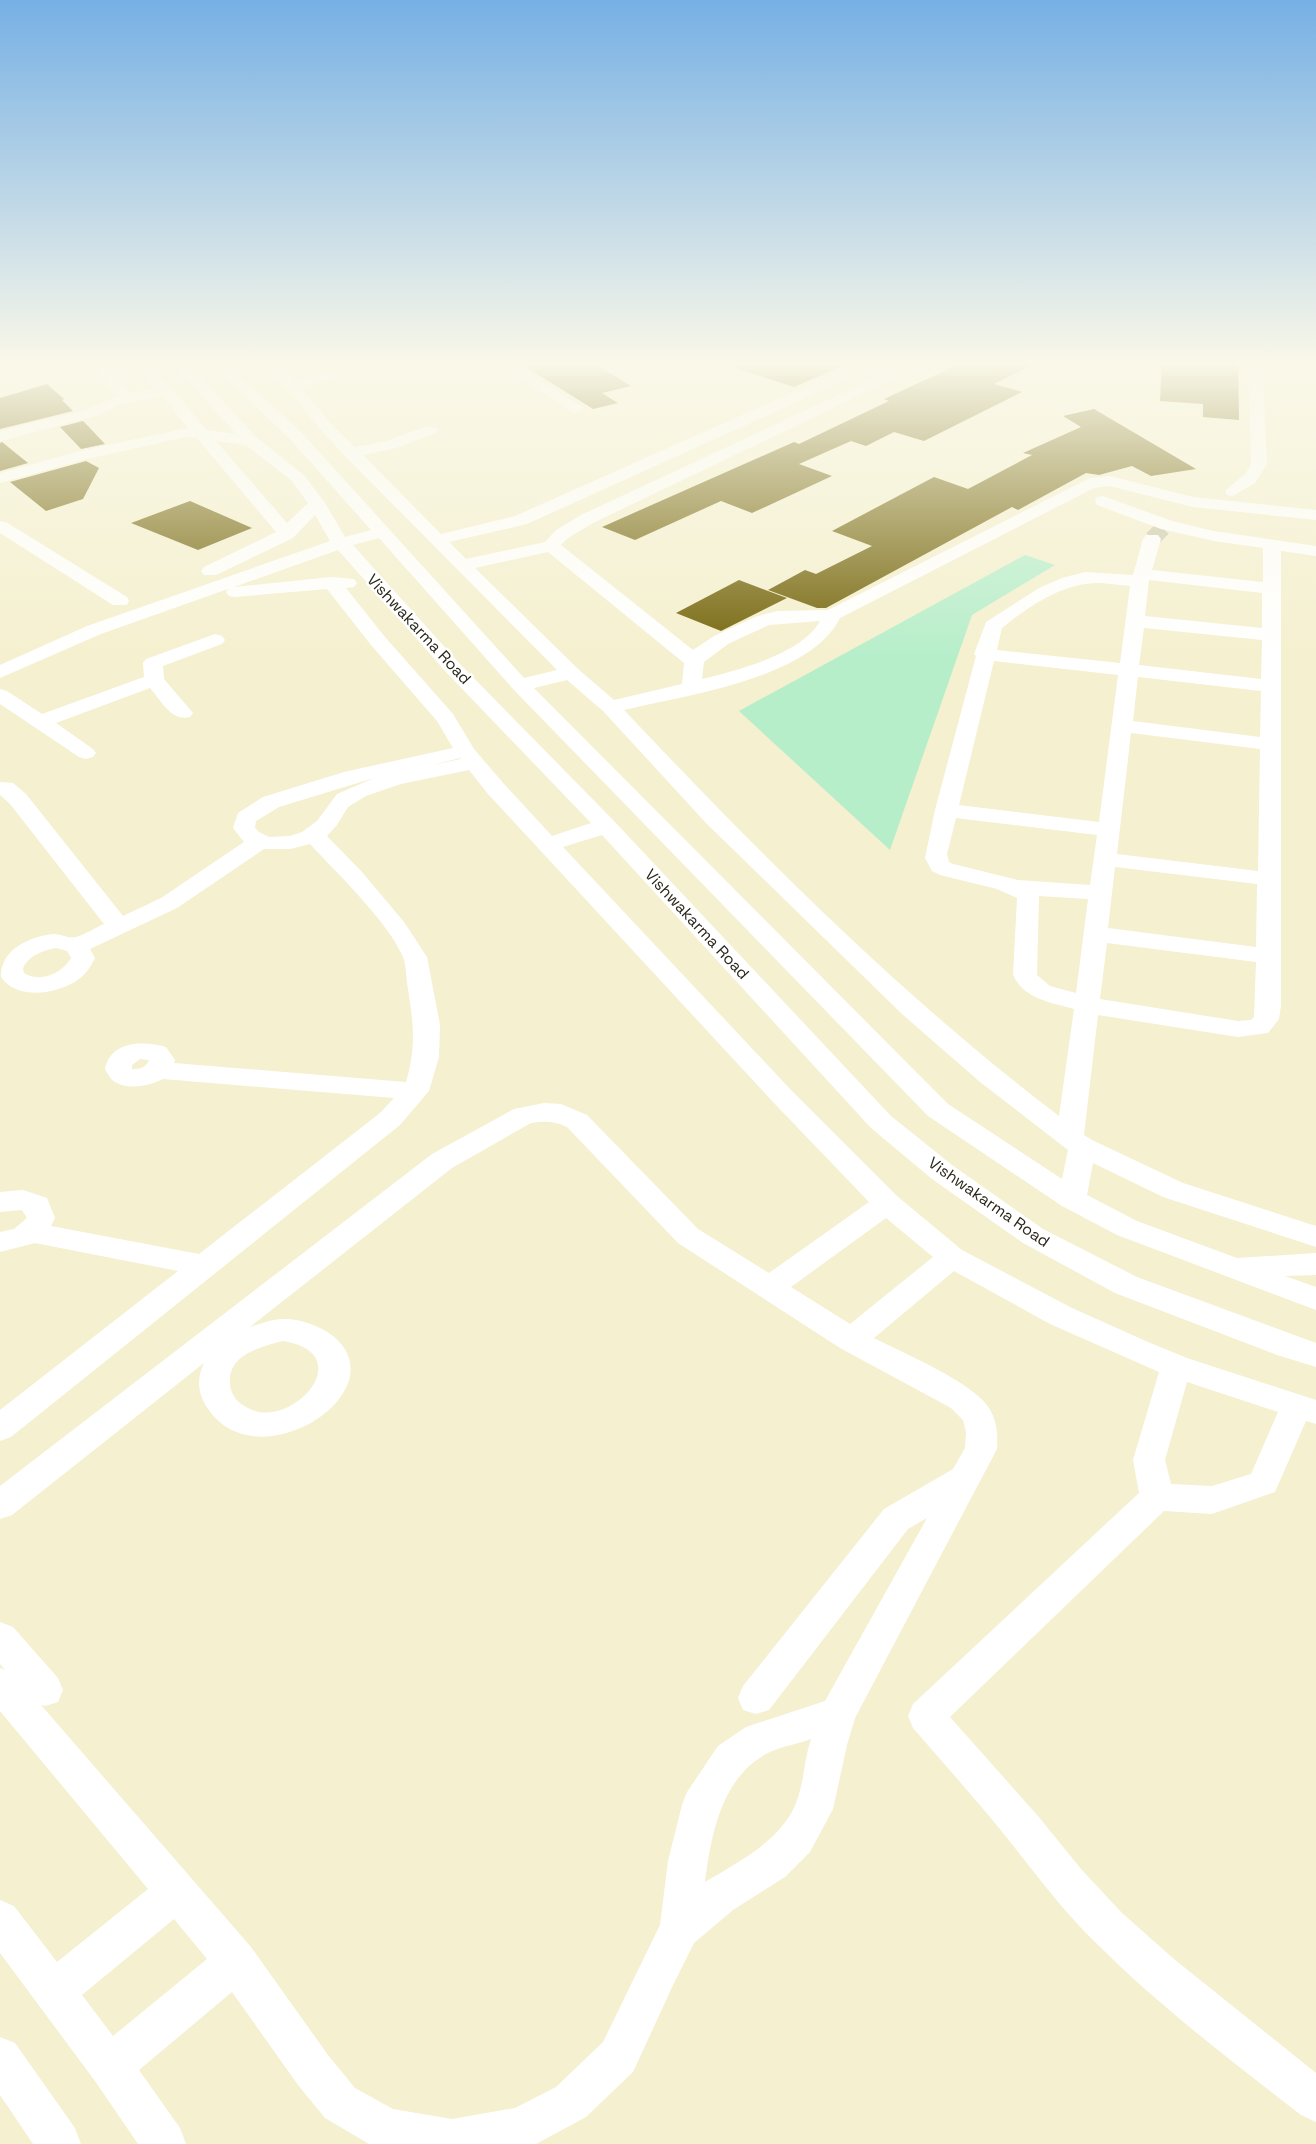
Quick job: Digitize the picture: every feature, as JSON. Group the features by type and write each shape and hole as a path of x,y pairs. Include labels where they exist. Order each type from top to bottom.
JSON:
{"street":[{"path":"0,478 67,460"},
{"path":"213,460 287,534"},
{"name":"Vishwakarma Road","path":"276,460 298,478 317,504 337,538 453,668 606,826 881,1122 942,1172 1033,1236 1126,1285 1288,1347 1316,1355"},
{"path":"317,460 520,685 938,1110 1072,1199 1127,1228 1316,1299"},
{"path":"358,460 571,673 610,707 714,818 911,1009 989,1076 1076,1143 1174,1190 1316,1237"},
{"path":"432,534 510,524 656,460"},
{"path":"456,560 557,540 587,519 713,460"},
{"path":"1233,491 1249,481 1256,473 1258,460"},
{"path":"692,686 694,661 701,653 721,640 762,621 794,615 832,615 1090,483 1110,481 1217,505 1316,515"},
{"path":"1171,496 1194,492 1233,491 1316,501"},
{"path":"1103,501 1161,531 1214,536 1316,551"},
{"path":"210,571 287,534 317,504"},
{"path":"0,526 120,601"},
{"path":"183,580 210,571 377,527"},
{"path":"1072,1199 1087,1005 1135,621 1141,578 1161,531"},
{"path":"0,672 94,630 181,599 337,538"},
{"path":"557,540 694,661"},
{"path":"1015,887 1028,896 1029,904 1025,975 1029,983 1041,990 1087,1005 1238,1028 1259,1027 1266,1019 1268,1006 1272,546"},
{"path":"1101,893 1015,887 942,869 937,863 936,854 946,810 990,631 998,621 1065,583 1092,578 1141,578 1271,588"},
{"path":"181,599 281,586 332,582 376,583"},
{"path":"332,582 378,641 446,718 469,757 632,937 888,1203 952,1258 1061,1316 1176,1366 1306,1410 1264,1483 1212,1500 1157,1497 926,1716 1024,1828 1067,1883 1108,1927 1159,1974 1230,2033 1316,2100"},
{"path":"0,653 138,595"},
{"path":"610,707 692,686 746,675 763,668 814,640 823,631 832,615"},
{"path":"1135,621 1271,635"},
{"path":"183,713 154,680 153,663 215,640"},
{"path":"984,654 1129,672 1270,686"},
{"path":"446,718 453,668"},
{"path":"520,685 571,673"},
{"path":"40,722 154,680"},
{"path":"0,695 86,753"},
{"path":"1122,726 1270,744"},
{"path":"469,757 355,792 336,805 326,825 314,836 298,841 277,844 250,837 244,828 246,818 256,809 271,802 352,777 469,757"},
{"path":"0,788 6,788 18,799 119,927"},
{"path":"946,810 1109,830"},
{"path":"549,844 606,826"},
{"path":"0,1428 390,1119 416,1090 426,1058 427,1025 415,957 396,927 354,877 314,836"},
{"path":"78,946 83,958 80,964 66,977 42,984 31,984 7,970 21,950 44,942 56,941 78,946 169,903 261,841"},
{"path":"1106,859 1269,879"},
{"path":"1096,934 1268,956"},
{"path":"158,1070 416,1090"},
{"path":"0,1506 179,1366 259,1321 442,1161 524,1115 544,1112 561,1113 577,1121 688,1236 851,1340 962,1398 977,1415 982,1432 981,1450 838,1714 828,1745 814,1809 796,1839 771,1864 719,1896 680,1929 659,1968 618,2057 571,2102 520,2129 452,2141 387,2130 340,2103 313,2070 236,1962 0,1684"},
{"path":"0,1202 21,1199 37,1205 40,1218 31,1232 12,1241 0,1242"},
{"path":"769,1288 888,1203"},
{"path":"31,1232 205,1266"},
{"path":"851,1340 952,1258"},
{"path":"1232,1268 1316,1264"},
{"path":"259,1321 283,1330 306,1335 325,1346 332,1357 335,1370 332,1384 324,1396 312,1408 298,1416 281,1422 263,1424 246,1422 232,1416 217,1401 212,1383 215,1370 222,1357 234,1346 249,1338 259,1321"},
{"path":"179,1366 215,1370"},
{"path":"1157,1497 1149,1460 1176,1366"},
{"path":"756,1698 896,1519 964,1479"},
{"path":"0,1638 45,1690"},
{"path":"680,1929 688,1861 701,1805 732,1758 759,1740 838,1714"},
{"path":"54,1991 176,1892"},
{"path":"0,1920 110,2066 164,2144"},
{"path":"110,2066 236,1962"},
{"path":"0,2058 59,2144"}],"green space":[{"path":"1025,555 1055,565 972,615 890,850 739,711"}],"building":[{"path":"0,460 24,460 28,463 0,471"},
{"path":"753,460 808,460 799,464 832,476 752,513 721,501 635,540 602,527"},
{"path":"1022,460 1181,460 1196,469 1151,476 1132,466 1099,475 1086,473 1018,510 1012,507 826,608 817,608 768,590 805,570 816,574 872,546 832,531 934,477 968,489"},
{"path":"86,461 99,468 83,499 46,511 10,482"},
{"path":"190,501 252,528 198,550 131,523"},
{"path":"739,580 787,598 721,631 676,613"}],"tunnel":[{"path":"1152,539 1163,528"}]}
